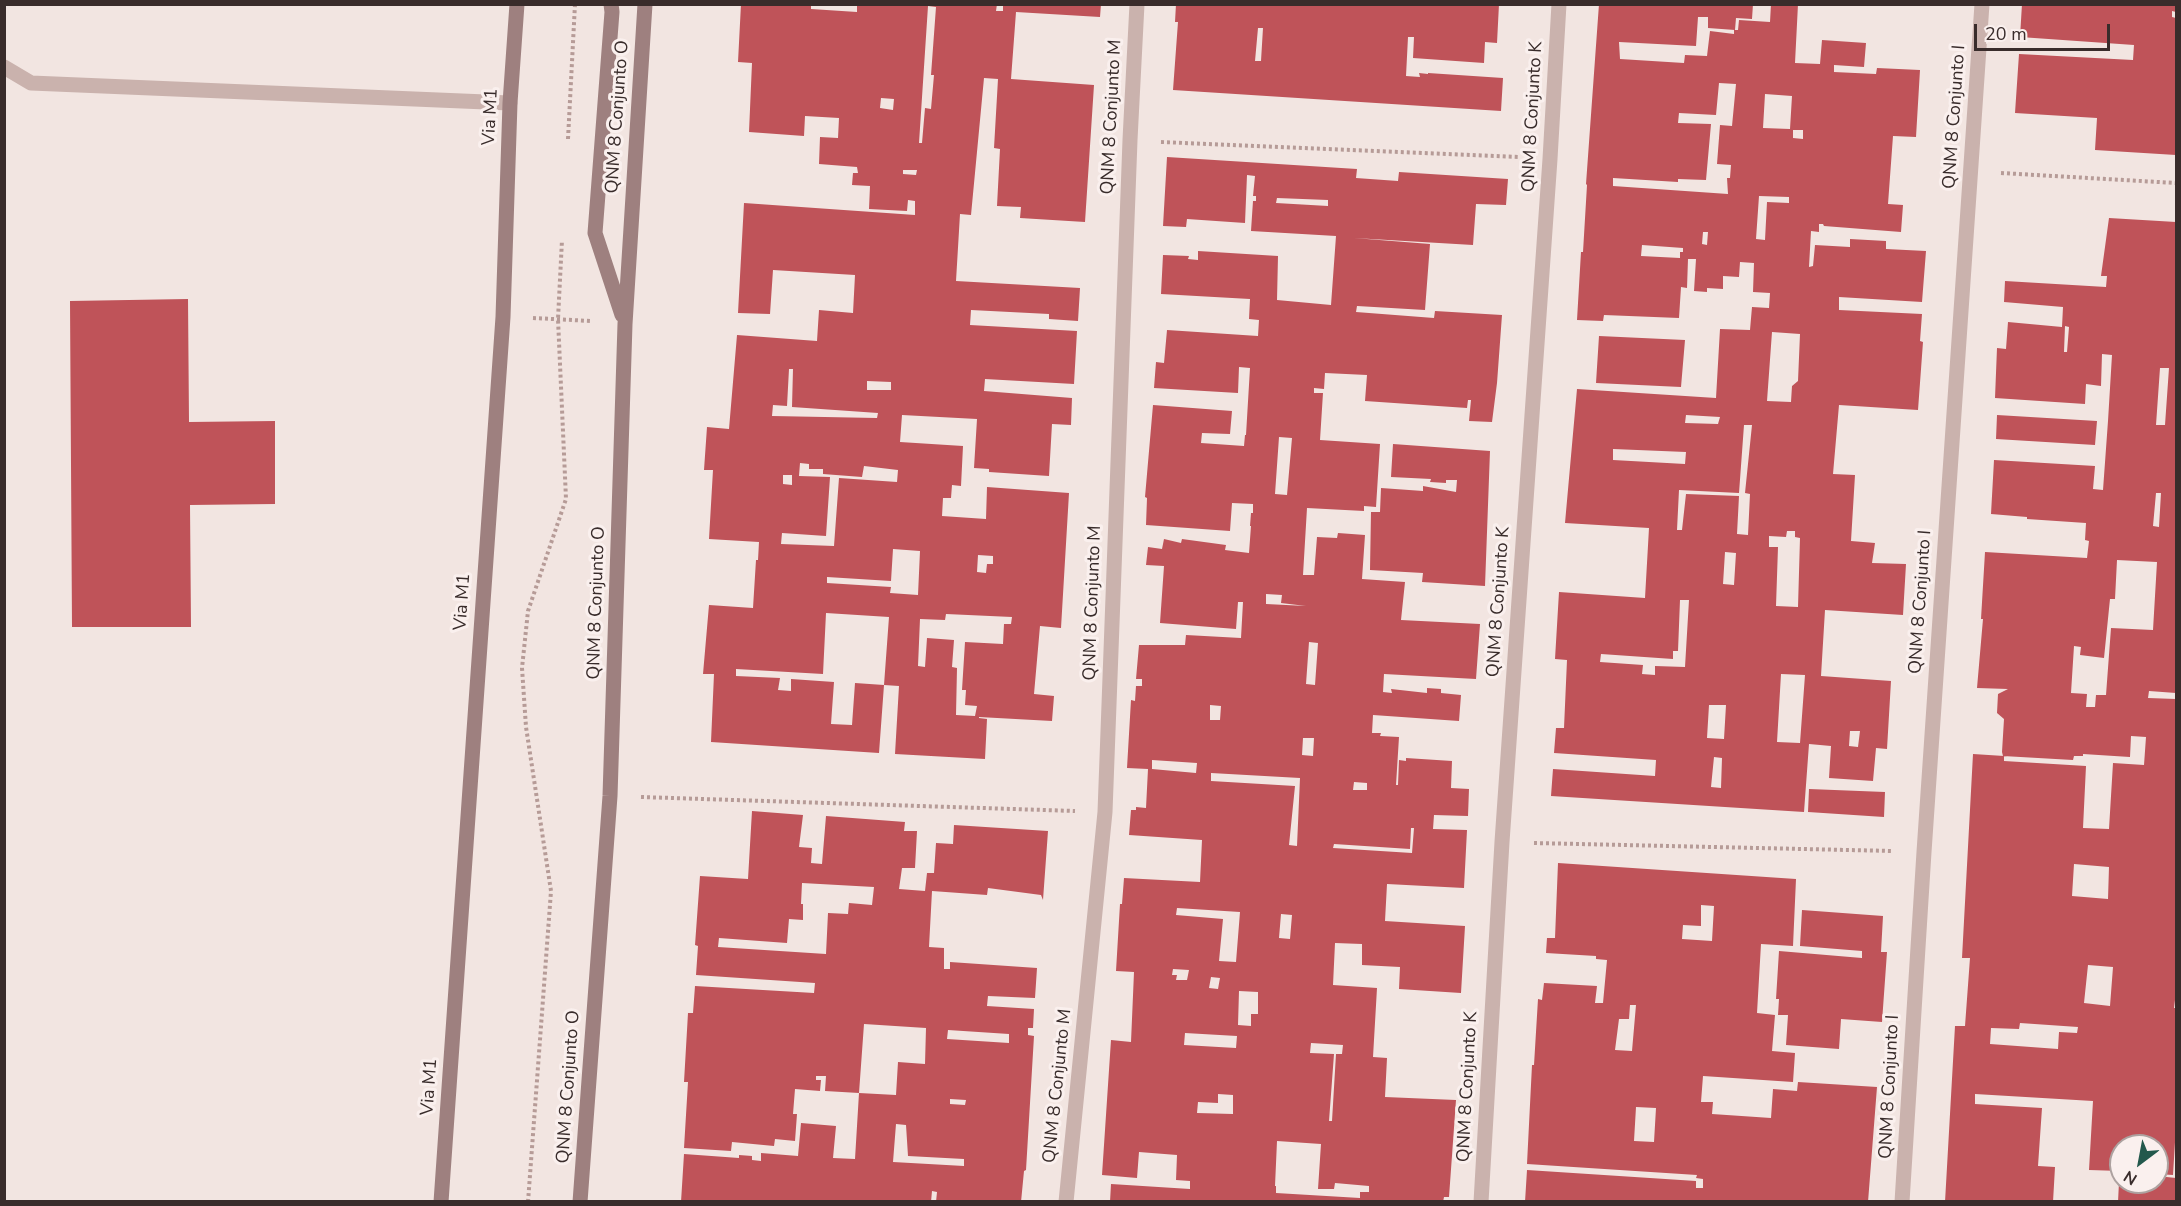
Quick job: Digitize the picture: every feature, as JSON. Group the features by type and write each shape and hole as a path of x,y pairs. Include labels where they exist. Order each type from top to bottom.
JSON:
{"main road":[{"name":"Via M1","path":"441,1202 503,317 510,103 517,4"},
{"path":"611,4 595,233 625,324"},
{"name":"QNM 8 Conjunto O","path":"580,1202 610,796 625,324 645,4"}],"street":[{"name":"QNM 8 Conjunto M","path":"1066,1202 1106,812 1137,4"},
{"name":"QNM 8 Conjunto K","path":"1481,1202 1502,842 1559,4"},
{"name":"QNM 8 Conjunto I","path":"1902,1202 1982,4"},
{"path":"4,67 31,83 510,103"}],"path":[{"path":"567,144 575,4"},
{"path":"1130,140 1550,159"},
{"path":"1971,171 2176,183"},
{"path":"528,1202 551,891 526,727 522,668 528,611 566,499 558,319 562,237"},
{"path":"503,317 625,324"},
{"path":"610,796 1106,812"},
{"path":"1502,842 1924,852"}],"building":[{"path":"741,4 811,4 811,9 857,12 857,4 928,6 927,4 997,4 996,11 1003,11 1003,4 1101,4 1100,17 1016,12 1011,79 1094,85 1085,222 1020,218 1021,207 997,206 1000,149 994,148 998,79 984,78 971,215 960,214 956,281 1080,288 1078,321 1049,319 1049,314 971,310 970,325 1077,331 1074,384 985,379 984,391 1072,398 1071,425 1052,424 1049,476 989,472 989,469 974,468 977,419 902,415 900,442 963,446 961,486 952,485 951,498 943,498 942,516 986,519 987,487 1069,493 1061,628 1040,626 1034,694 1054,696 1052,721 979,717 987,719 985,759 895,754 899,686 884,685 879,753 711,742 714,674 703,674 709,605 753,608 756,560 758,560 759,542 709,539 713,470 704,470 707,427 729,429 737,335 817,341 819,310 853,313 855,275 773,270 770,314 738,313 744,203 915,215 915,201 908,200 907,211 869,209 870,186 852,185 853,173 858,173 857,167 819,164 820,137 838,138 839,118 805,116 804,136 749,132 752,63 738,62","holes":["928,6 936,7 931,109 925,108 922,143 919,143","881,98 894,99 893,110 880,108","903,170 917,170 916,175 903,174","789,369 793,369 792,407 878,413 877,418 772,416 773,405 787,406","867,381 891,382 891,390 867,390","800,463 809,464 809,469 823,469 823,474 862,477 864,466 898,470 897,482 839,478 834,546 781,544 782,533 826,536 830,477 799,476","783,475 792,475 792,485 783,484","893,549 920,551 918,595 890,593 891,587 827,583 827,577 891,581","978,555 993,556 993,564 987,564 986,573 977,572","826,613 889,617 884,685 855,683 852,725 831,724 834,682 791,679 791,691 778,690 780,678 736,676 736,669 823,674","946,614 1012,617 1011,624 1004,624 1003,644 965,642 962,690 966,690 965,705 977,706 975,716 956,715 957,668 952,667 954,640 927,638 925,667 918,666 920,619 945,620"]},
{"path":"1176,4 1499,4 1497,43 1485,42 1484,63 1413,58 1414,37 1408,37 1406,76 1420,77 1419,73 1428,73 1503,78 1501,111 1173,90 1178,22 1175,22","holes":["1258,28 1263,28 1261,61 1255,61"]},
{"path":"1599,4 1753,4 1752,19 1736,18 1735,30 1738,30 1739,20 1770,22 1771,4 1798,4 1795,63 1820,64 1822,40 1866,43 1864,67 1834,65 1834,72 1876,74 1877,68 1920,70 1916,137 1893,136 1888,204 1903,205 1901,232 1824,226 1823,224 1819,224 1819,232 1811,231 1809,267 1813,266 1815,245 1850,247 1850,239 1886,241 1886,249 1926,251 1922,302 1839,297 1839,310 1922,314 1920,341 1923,342 1918,410 1839,405 1833,474 1855,475 1851,541 1875,543 1872,563 1906,564 1903,615 1825,610 1821,676 1891,681 1887,749 1876,748 1873,781 1829,778 1831,746 1809,744 1804,812 1551,796 1553,769 1655,776 1656,760 1554,753 1556,728 1564,728 1567,660 1555,659 1559,592 1645,598 1649,528 1565,523 1577,389 1716,398 1720,329 1750,330 1752,307 1769,308 1770,293 1753,292 1754,263 1740,262 1739,277 1723,276 1723,289 1707,288 1707,292 1694,291 1696,259 1688,259 1687,288 1681,287 1679,318 1604,315 1603,321 1577,320","holes":["1698,17 1708,17 1708,28 1734,30 1734,34 1710,31 1707,56 1685,55 1684,63 1620,59 1619,42 1696,46","1719,83 1736,84 1732,126 1720,125 1717,164 1731,165 1730,178 1727,178 1728,194 1613,186 1613,178 1678,182 1678,179 1706,180 1711,124 1678,123 1679,113 1716,115","1765,94 1792,96 1790,129 1763,128","1793,130 1803,130 1803,139 1793,138","1759,196 1789,197 1789,203 1767,202 1765,240 1756,239","1703,232 1708,232 1707,245 1702,244","1642,245 1683,248 1683,252 1680,252 1680,258 1641,256","1772,332 1800,334 1798,381 1792,386 1791,402 1767,401","1686,415 1720,417 1718,424 1685,423","1744,425 1752,425 1745,493 1750,494 1748,535 1737,534 1739,496 1686,494 1682,530 1677,530 1679,490 1739,493","1613,449 1686,452 1685,464 1613,460","1787,531 1795,531 1795,537 1800,538 1798,607 1776,606 1778,547 1769,547 1769,536 1786,537","1725,552 1736,553 1734,585 1723,584","1680,600 1689,600 1685,667 1655,666 1655,675 1642,674 1643,665 1600,662 1601,654 1673,659 1673,651 1678,651","1781,674 1805,675 1800,743 1777,742","1709,705 1726,705 1724,739 1707,738","1850,731 1860,731 1858,747 1849,746","1714,757 1722,758 1721,788 1711,787"]},
{"path":"2022,4 2176,4 2176,12 2172,11 2172,17 2176,18 2176,155 2095,150 2097,118 2015,113 2019,54 2133,60 2134,45 2020,37"},
{"path":"1167,157 1357,169 1356,178 1398,181 1399,172 1508,179 1506,205 1476,204 1473,245 1354,238 1430,244 1425,310 1357,306 1356,312 1434,318 1435,311 1502,315 1492,422 1469,421 1471,400 1468,400 1467,408 1365,401 1367,375 1325,373 1324,389 1314,388 1314,393 1323,393 1320,440 1380,444 1376,507 1364,506 1364,511 1307,508 1303,575 1314,575 1317,537 1337,538 1338,533 1365,535 1362,579 1405,582 1401,620 1480,624 1476,679 1384,674 1383,692 1392,693 1391,689 1427,693 1427,688 1441,689 1441,693 1461,695 1459,721 1373,715 1372,733 1399,737 1396,785 1398,785 1399,760 1406,761 1406,758 1452,761 1451,788 1469,789 1468,816 1434,815 1433,829 1467,830 1464,888 1387,884 1385,921 1465,926 1461,993 1399,989 1400,967 1362,965 1362,944 1335,943 1333,985 1377,988 1373,1057 1387,1058 1385,1097 1456,1100 1449,1197 1444,1197 1443,1202 1110,1202 1111,1184 1190,1189 1190,1181 1176,1180 1177,1155 1139,1152 1137,1178 1102,1175 1111,1040 1131,1042 1134,972 1116,971 1124,878 1200,882 1202,840 1129,835 1131,810 1136,810 1136,807 1146,808 1148,769 1127,768 1131,700 1135,701 1136,686 1142,686 1142,679 1136,679 1139,645 1185,645 1186,635 1241,638 1243,602 1238,602 1236,629 1160,623 1164,566 1146,565 1148,547 1162,549 1164,539 1181,543 1182,539 1226,545 1225,550 1249,553 1251,513 1253,513 1253,504 1232,503 1230,531 1146,525 1147,498 1145,497 1153,405 1232,411 1230,434 1202,433 1201,443 1244,446 1246,435 1250,368 1239,367 1238,393 1154,388 1156,362 1164,363 1167,330 1258,336 1259,320 1249,319 1250,299 1161,294 1163,255 1189,256 1188,259 1198,260 1198,251 1278,256 1277,300 1331,305 1336,236 1251,231 1253,201 1256,201 1256,196 1253,196 1255,176 1247,175 1245,223 1187,219 1186,227 1163,226","holes":["1277,198 1328,200 1328,206 1276,203","1279,437 1292,438 1287,495 1275,494","1266,594 1282,595 1281,603 1306,606 1266,604","1309,642 1318,643 1315,685 1306,684","1210,705 1221,706 1220,720 1210,720","1303,738 1314,738 1313,756 1302,755","1152,760 1197,763 1196,773 1152,769","1211,773 1300,778 1297,846 1289,845 1295,786 1211,781","1354,782 1367,783 1367,790 1353,790","1411,828 1414,828 1412,853 1333,848 1334,844 1410,849","1177,908 1240,912 1236,962 1219,961 1223,919 1176,915","1281,914 1292,915 1290,939 1279,938","1173,969 1189,970 1187,980 1176,980 1177,975 1172,975","1211,977 1220,978 1218,989 1209,988","1239,991 1258,992 1258,1014 1251,1014 1251,1026 1238,1025","1185,1033 1237,1036 1236,1048 1184,1045","1311,1043 1343,1045 1342,1054 1336,1054 1332,1121 1329,1121 1334,1054 1310,1053","1218,1094 1233,1095 1233,1114 1197,1113 1198,1102 1218,1103","1277,1141 1321,1144 1318,1189 1334,1189 1335,1183 1369,1186 1369,1192 1360,1192 1360,1198 1276,1193"]},
{"path":"2109,218 2176,222 2176,693 2149,691 2148,698 2176,699 2176,992 2174,1008 2176,1008 2176,1126 2173,1175 2169,1175 2169,1134 2109,1134 2109,1171 2089,1170 2093,1101 1975,1094 1975,1104 2042,1108 2038,1166 2055,1167 2053,1202 1945,1202 1955,1026 1965,1026 1970,958 1962,958 1973,754 2003,756 2004,719 1997,713 1998,694 2008,689 1977,688 1983,619 1981,619 1985,552 2087,558 2089,541 2085,540 2086,523 1991,514 1994,460 2095,466 2093,489 2103,490 2108,421 2112,355 2102,354 2101,386 2086,384 2085,404 1995,398 1997,348 2006,349 2008,322 2062,327 2063,307 2004,302 2005,281 2106,287 2107,276 2101,276","holes":["2065,326 2069,327 2067,352 2064,352","2160,368 2169,368 2165,425 2156,425","2156,493 2161,493 2159,527 2153,526","2117,560 2157,562 2153,630 2111,628 2106,695 2096,695 2095,707 2086,707 2087,694 2071,693 2074,646 2081,647 2080,655 2104,658 2110,599 2115,599","2131,736 2146,737 2144,765 2113,763 2109,829 2083,828 2086,766 2004,761 2004,756 2073,760 2074,756 2083,756 2083,754 2130,757","2074,864 2109,867 2108,899 2072,896","2088,965 2113,967 2110,1006 2084,1003","2020,1023 2078,1027 2077,1033 2059,1032 2058,1049 1990,1044 1991,1028 2019,1029"]},
{"path":"188,299 189,422 275,421 275,504 190,505 191,627 72,627 70,301"},
{"path":"1599,336 1685,340 1681,387 1596,383"},
{"path":"1997,415 2097,421 2095,445 1996,439"},
{"path":"1393,444 1490,451 1485,586 1422,582 1423,573 1370,570 1371,512 1380,512 1381,488 1423,491 1423,486 1456,492 1457,480 1446,480 1446,483 1430,482 1431,479 1391,477"},
{"path":"1809,789 1885,792 1884,817 1808,812"},
{"path":"752,811 803,815 799,847 812,848 811,863 822,864 826,816 905,822 904,831 917,831 915,868 902,868 899,889 925,891 927,873 934,873 936,843 953,844 954,825 1048,831 1043,900 1041,895 988,888 987,895 932,891 929,947 944,948 944,969 950,969 950,962 1037,968 1035,998 988,996 987,1006 1034,1009 1033,1028 1028,1028 1028,1035 1034,1036 1026,1170 1024,1171 1021,1202 936,1202 937,1192 932,1191 931,1202 681,1202 684,1154 739,1158 739,1155 752,1156 752,1160 761,1161 761,1153 798,1156 801,1123 836,1126 833,1158 855,1159 859,1093 825,1091 826,1076 816,1076 816,1080 821,1080 820,1091 795,1089 793,1114 797,1114 795,1141 775,1139 774,1146 732,1142 731,1151 684,1148 688,1082 684,1082 688,1013 693,1013 695,986 814,993 815,983 696,975 698,946 695,945 700,876 748,879","holes":["802,883 874,887 872,905 849,903 848,914 828,913 826,954 718,947 719,938 787,943 789,919 803,920 803,904 801,904","864,1024 926,1028 925,1064 898,1062 896,1095 859,1093","948,1030 1009,1034 1009,1043 947,1039","950,1099 966,1100 965,1105 950,1104","896,1124 906,1125 908,1156 964,1159 964,1166 893,1162"]},
{"path":"1558,863 1796,879 1793,946 1761,944 1757,1013 1775,1015 1772,1051 1795,1053 1793,1082 1703,1076 1701,1102 1713,1102 1712,1114 1771,1118 1773,1089 1797,1091 1798,1082 1877,1087 1868,1202 1525,1202 1527,1170 1696,1181 1696,1188 1703,1188 1703,1179 1696,1178 1697,1175 1527,1164 1538,999 1542,1000 1544,983 1597,986 1595,1003 1603,1003 1607,960 1596,959 1596,956 1546,953 1547,938 1555,938","holes":["1701,905 1714,906 1712,941 1682,939 1683,925 1701,926","1630,1005 1636,1005 1632,1051 1615,1050 1619,1019 1629,1019","1636,1107 1656,1108 1654,1142 1634,1141"]},
{"path":"1802,910 1883,916 1881,952 1887,952 1882,1022 1841,1019 1839,1049 1786,1045 1788,1015 1778,1015 1779,999 1776,999 1779,951 1862,958 1862,951 1800,946"},
{"path":"2169,1177 2176,1178 2176,1202 2118,1202 2118,1194 2169,1194"}]}
